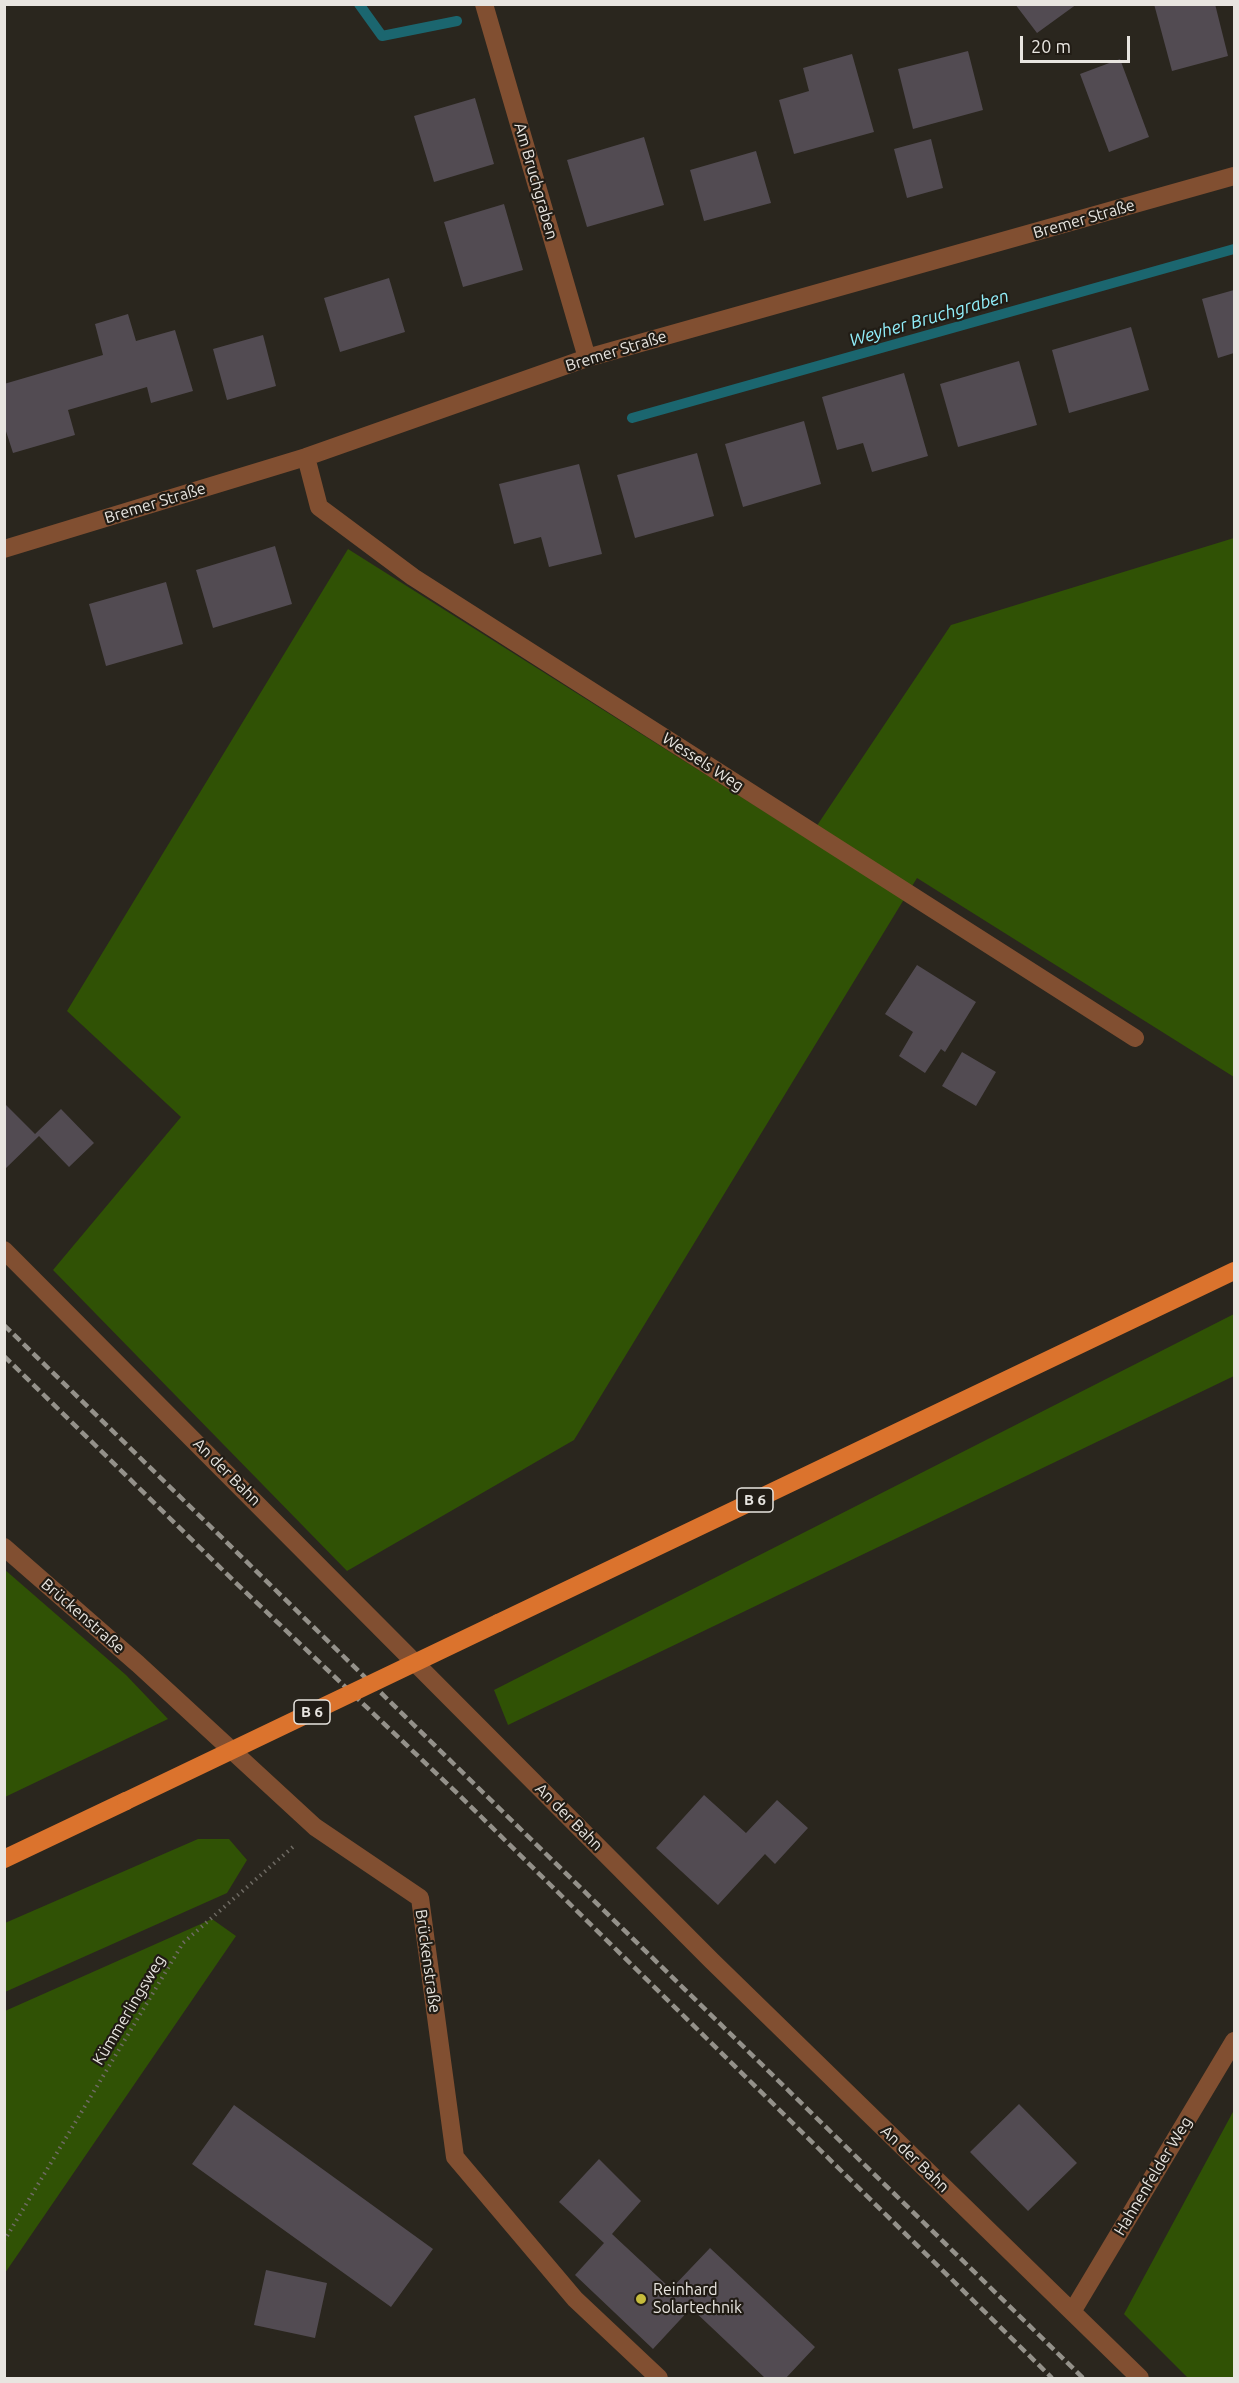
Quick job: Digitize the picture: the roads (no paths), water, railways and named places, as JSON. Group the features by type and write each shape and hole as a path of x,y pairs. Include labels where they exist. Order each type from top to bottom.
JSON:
{"main road":[{"name":"B 6","path":"4,1859 1234,1271"}],"street":[{"name":"Am Bruchgraben","path":"484,4 587,358"},
{"name":"Bremer Straße","path":"4,549 306,457 587,358 1234,176"},
{"name":"Wessels Weg","path":"306,457 319,507 413,577 1135,1038"},
{"name":"An der Bahn","path":"4,1250 704,1952 1140,2379"},
{"name":"Brückenstraße","path":"4,1547 138,1664 315,1827 420,1898 455,2157 575,2299 659,2379"},
{"name":"Hahnenfelder Weg","path":"1072,2312 1234,2041"}],"waterway":[{"path":"359,4 382,36 457,21"},
{"name":"Weyher Bruchgraben","path":"632,418 1234,249"}],"railway":[{"path":"4,1325 1083,2378"},
{"path":"4,1356 235,1582 459,1795 1052,2378"}],"place":[{"name":"Reinhard Solartechnik","path":"641,2299"}]}
